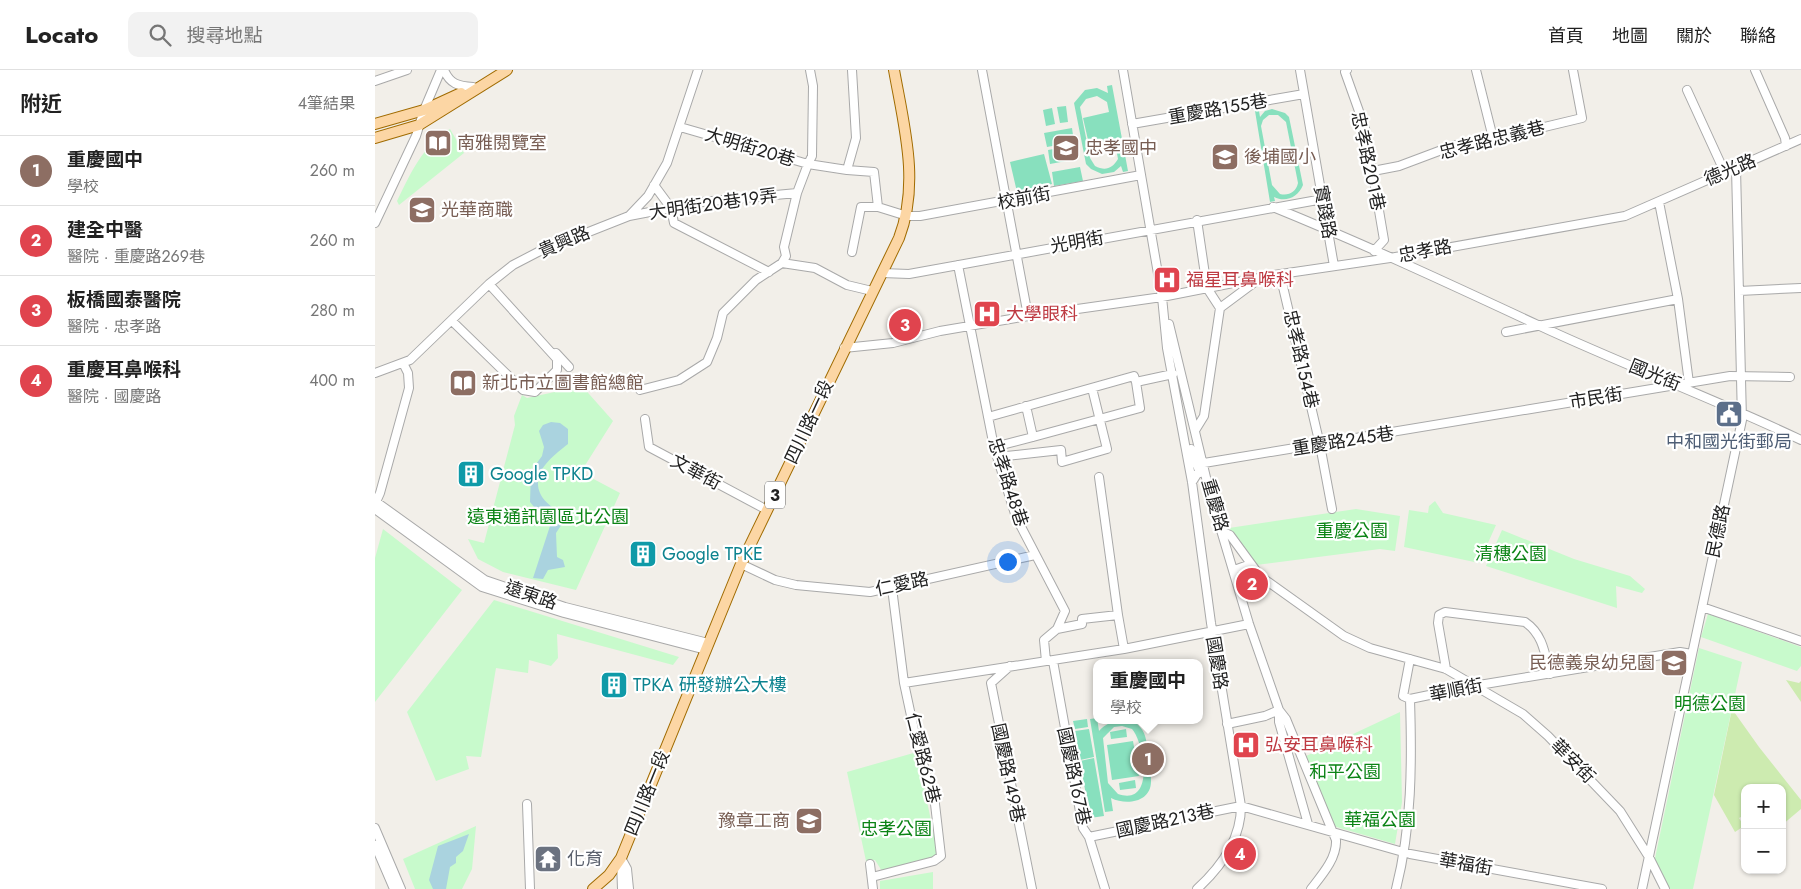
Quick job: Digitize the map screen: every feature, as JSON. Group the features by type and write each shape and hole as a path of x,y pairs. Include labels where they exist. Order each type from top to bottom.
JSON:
{"main road":[{"path":"375,124 421,118 473,87 497,70"},
{"path":"375,138 421,118 507,70"},
{"name":"四川路一段","path":"593,889 609,875 621,858 741,564 907,216 910,188 909,158 894,70"}],"street":[{"path":"375,81 407,70"},
{"path":"443,70 451,82 457,86 473,87"},
{"path":"375,224 416,136 421,118 443,70"},
{"name":"貴興路","path":"375,373 403,363 418,353 489,284 513,265 538,252 629,216 648,196 667,162 699,70"},
{"path":"810,70 813,86 812,156 808,164 874,172 878,207"},
{"path":"847,170 856,138 852,70"},
{"name":"重慶路","path":"1123,70 1162,297 1167,348 1181,422"},
{"name":"實踐路","path":"1300,70 1334,266"},
{"name":"忠孝路201巷","path":"1347,70 1345,72 1365,128 1384,240 1375,250"},
{"path":"1476,70 1493,138"},
{"name":"忠孝路忠義巷","path":"1373,171 1399,166 1455,145 1461,147 1582,118 1573,70"},
{"path":"1755,70 1785,138 1786,146"},
{"path":"982,73 1028,316"},
{"path":"1687,90 1725,173"},
{"name":"重慶路155巷","path":"1132,124 1304,94"},
{"name":"大明街20巷","path":"680,126 808,164 797,193 785,247 786,256 782,263"},
{"name":"德光路","path":"1642,209 1801,139"},
{"name":"民德路","path":"1643,889 1738,438 1741,411 1736,168"},
{"name":"校前街","path":"907,216 920,216 1006,202 1141,175"},
{"path":"654,185 671,208 674,224 769,272"},
{"name":"大明街20巷19弄","path":"629,216 711,201 797,193"},
{"name":"光明街","path":"881,273 909,274 1197,220 1323,199"},
{"path":"1659,202 1678,299 1689,383"},
{"path":"852,252 861,207 878,207 907,216"},
{"path":"1273,207 1328,229 1390,258"},
{"name":"忠孝路","path":"844,348 893,343 1028,316 1162,297 1281,274 1390,258 1625,216 1642,209"},
{"path":"1196,429 1203,416 1220,308 1207,288 1197,220"},
{"name":"國光街","path":"1390,258 1540,326 1741,411 1801,440"},
{"path":"640,390 679,380 707,362 717,338 723,313 757,280 782,263 815,268 847,285 872,291"},
{"name":"忠孝路48巷","path":"957,265 972,326 994,447 1016,517 1065,611 1057,629"},
{"name":"忠孝路154巷","path":"1281,274 1320,445 1331,509"},
{"path":"1220,308 1260,278"},
{"path":"452,321 523,390 535,392 557,370 557,359 489,284"},
{"path":"1739,291 1801,288"},
{"name":"重慶路","path":"1162,297 1196,429 1209,490 1249,624 1279,710 1286,719 1333,831"},
{"path":"1507,332 1620,312 1678,299"},
{"path":"511,304 569,367"},
{"path":"376,507 409,388 408,372 403,363"},
{"path":"1136,382 1173,374"},
{"path":"988,416 1134,376 1136,382 1140,408 994,447"},
{"name":"市民街","path":"1482,417 1740,376 1790,376"},
{"path":"997,457 1061,450 1062,462 1107,449 1093,388"},
{"path":"1026,406 1033,437"},
{"name":"重慶路245巷","path":"1204,463 1482,417"},
{"name":"文華街","path":"645,419 649,447 767,510"},
{"path":"1181,422 1199,471 1209,490"},
{"name":"國慶路","path":"1181,422 1192,482 1212,632 1241,806 1239,823 1224,860 1197,889"},
{"path":"1192,482 1204,463"},
{"path":"1099,478 1124,649"},
{"name":"遠東路","path":"376,507 481,587 564,613 707,646"},
{"name":"華安街","path":"1223,532 1230,535 1260,576 1355,642 1446,669 1523,714 1548,736 1621,811 1649,857 1665,889"},
{"name":"仁愛路","path":"741,564 775,580 812,588 870,592 1035,555"},
{"path":"1234,570 1251,564"},
{"name":"仁愛路62巷","path":"872,877 934,861 941,856 935,804 916,739 904,683 892,588"},
{"path":"1702,607 1801,640"},
{"path":"1446,669 1438,623 1439,615 1445,612 1525,622 1533,627 1542,641 1550,674"},
{"path":"1057,629 1082,624 1082,619 1118,615"},
{"path":"904,683 1124,649 1249,624"},
{"name":"國慶路167巷","path":"1057,629 1044,640 1083,828 1089,837 1105,889"},
{"name":"華順街","path":"1396,889 1405,853 1411,799 1410,698 1680,652 1692,654"},
{"path":"1410,659 1403,696 1410,698"},
{"path":"991,683 1011,665"},
{"name":"國慶路149巷","path":"987,669 1032,889"},
{"path":"1227,724 1265,716 1279,710"},
{"name":"重慶路","path":"1279,710 1279,722 1308,824"},
{"path":"527,804 530,889"},
{"path":"1241,806 1333,831 1336,840 1335,849 1328,866 1311,889"},
{"name":"國慶路213巷","path":"1089,837 1241,806"},
{"path":"375,828 401,889"},
{"name":"華福街","path":"1333,831 1405,853 1602,889"},
{"path":"375,845 394,889"},
{"path":"621,858 622,889"},
{"path":"621,858 627,869 629,889"},
{"path":"870,864 873,889"}],"green space":[{"path":"1112,85 1128,171 1123,172 1121,166 1114,172 1102,174 1091,169 1086,164 1074,103 1085,90 1097,88 1108,93 1107,86","holes":["1097,96 1107,102 1109,112 1083,118 1091,153 1116,148 1118,159 1111,167 1105,169 1095,166 1090,158 1080,107 1086,99"]},
{"path":"1066,106 1068,122 1060,123 1057,107"},
{"path":"1052,108 1055,124 1046,126 1043,110"},
{"path":"1272,109 1285,113 1289,117 1303,185 1295,196 1287,199 1274,197 1275,201 1270,202 1255,111 1259,111 1260,117 1265,111","holes":["1269,115 1278,115 1286,122 1298,183 1292,193 1286,194 1280,194 1272,185 1261,126 1263,120"]},
{"path":"1072,128 1074,142 1047,147 1044,133"},
{"path":"450,129 464,153 399,205 397,201 424,152"},
{"path":"1075,145 1077,159 1050,164 1048,150"},
{"path":"1044,154 1052,184 1017,192 1010,162"},
{"path":"1080,167 1083,181 1054,186 1052,172"},
{"name":"遠東通訊園區北公園","path":"582,386 613,421 584,467 586,475 620,493 576,590 503,572 478,559 468,539 484,543 515,425 514,416 522,395 527,398"},
{"name":"重慶公園","path":"1435,501 1443,513 1496,525 1479,563 1404,547 1409,510 1428,513 1429,506"},
{"name":"重慶公園","path":"1356,509 1400,516 1395,551 1380,549 1256,565 1229,528"},
{"path":"383,529 462,590 375,702 375,558"},
{"name":"清穗公園","path":"1502,530 1574,559 1630,576 1645,589 1642,593 1616,586 1617,608 1486,566"},
{"path":"494,600 679,657 673,665 557,634 558,658 551,666 529,660 528,673 496,668 481,757 466,756 469,769 436,781 407,712"},
{"path":"1708,614 1801,647 1801,666 1797,671 1701,637"},
{"name":"明德公園","path":"1699,648 1742,662 1693,889 1669,889 1654,863"},
{"path":"1786,680 1799,683 1801,681 1801,702"},
{"path":"1732,709 1801,800 1801,809 1786,822 1786,784 1741,784 1741,817 1739,818 1741,828 1735,832 1714,795"},
{"name":"和平公園","path":"1400,712 1402,802 1395,844 1333,826 1304,757"},
{"path":"1087,719 1088,727 1075,729 1073,721"},
{"path":"1090,719 1093,719 1093,724 1098,724 1099,731 1108,724 1136,724 1142,730 1147,745 1151,780 1147,793 1143,797 1131,802 1111,798 1113,811 1105,812","holes":["1122,726 1132,729 1143,759 1142,783 1138,791 1130,795 1118,794 1108,783 1103,738 1114,727"]},
{"path":"1089,729 1094,757 1080,760 1075,731"},
{"path":"1126,729 1127,737 1111,739 1110,732"},
{"path":"1133,741 1139,776 1112,780 1107,745"},
{"name":"忠孝公園","path":"917,752 938,855 934,864 885,876 875,860 866,861 847,772"},
{"path":"1094,758 1104,816 1090,818 1080,761"},
{"path":"1135,780 1136,788 1120,790 1119,783"},
{"path":"476,826 472,869 462,889 415,889 403,859"},
{"path":"933,872 933,889 880,889 880,881"}],"water":[{"path":"551,422 560,423 568,429 568,444 545,465 541,471 538,485 544,500 562,516 562,524 556,533 557,557 563,560 565,567 548,570 543,579 533,578 550,526 530,502 531,471 542,456 544,447 539,431 543,425"},
{"path":"469,834 463,851 456,857 456,863 450,867 446,889 433,889 429,880 438,846"}],"place":[{"name":"南雅閱覽室","path":"438,143"},
{"name":"忠孝國中","path":"1066,148"},
{"name":"後埔國小","path":"1225,157"},
{"name":"光華商職","path":"422,210"},
{"name":"福星耳鼻喉科","path":"1167,280"},
{"name":"大學眼科","path":"987,314"},
{"name":"板橋國泰醫院","path":"905,325"},
{"name":"新北市立圖書館總館","path":"463,383"},
{"name":"中和國光街郵局","path":"1729,414"},
{"name":"Google TPKD","path":"471,474"},
{"name":"Google TPKE","path":"643,554"},
{"name":"建全中醫","path":"1252,584"},
{"name":"民德義泉幼兒園","path":"1674,663"},
{"name":"TPKA 研發辦公大樓","path":"614,685"},
{"name":"弘安耳鼻喉科","path":"1246,745"},
{"name":"重慶國中","path":"1148,759"},
{"name":"豫章工商","path":"809,821"},
{"name":"重慶耳鼻喉科","path":"1240,854"},
{"name":"化育","path":"548,859"}],"park label":[{"name":"華福公園","path":"1380,820"}]}
